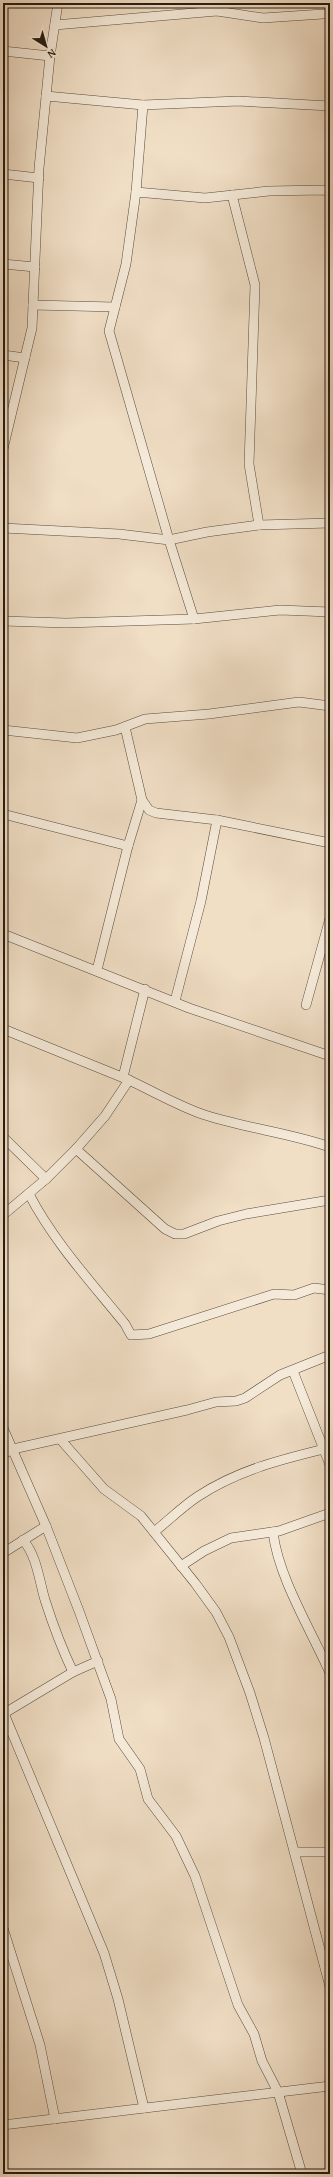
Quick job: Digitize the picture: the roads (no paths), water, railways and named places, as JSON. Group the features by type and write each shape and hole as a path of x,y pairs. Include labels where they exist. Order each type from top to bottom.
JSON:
{"street":[{"path":"3,449 32,328 39,178 50,56 58,3"},
{"path":"55,25 217,11 264,18 323,14"},
{"path":"3,51 50,56"},
{"path":"46,96 143,105 238,101 330,106"},
{"path":"143,105 136,192 126,264 109,331 169,540 194,619"},
{"path":"3,174 39,178"},
{"path":"136,192 205,198 269,191 323,190 330,192"},
{"path":"232,195 255,285 248,464 259,525"},
{"path":"3,264 35,267"},
{"path":"34,305 115,307"},
{"path":"3,355 25,358"},
{"path":"3,528 119,534 169,540 259,525 330,523"},
{"path":"3,621 66,624 194,619 280,610 330,612"},
{"path":"3,730 77,738 125,727 145,719 209,714 299,702 330,706"},
{"path":"125,727 142,800 149,810 156,813 217,820 330,843"},
{"path":"97,970 128,846 142,800"},
{"path":"3,814 128,846"},
{"path":"175,1001 202,894 217,820"},
{"path":"306,1005 330,918"},
{"path":"3,934 145,989 189,1008 330,1056"},
{"path":"3,1215 46,1179 105,1116 126,1078 145,989"},
{"path":"3,1029 126,1078 198,1112 245,1126 303,1138 330,1147"},
{"path":"3,1137 46,1179"},
{"path":"76,1148 165,1229 175,1234 184,1234 218,1221 246,1214 330,1200"},
{"path":"29,1194 40,1216 131,1335 149,1334 274,1294 294,1295 314,1288 330,1290"},
{"path":"3,1454 13,1449 60,1440 216,1402 236,1401 245,1398 280,1375 330,1355"},
{"path":"293,1371 330,1465"},
{"path":"3,1428 46,1526 98,1661 111,1699 119,1739 140,1769 148,1799 176,1836 195,1876 238,2005 254,2034 262,2061 278,2092 302,2174"},
{"path":"60,1440 104,1489 141,1516 216,1612 229,1637 250,1693 296,1852 327,1966 330,1987"},
{"path":"154,1532 196,1497 227,1480 252,1468 324,1448"},
{"path":"181,1566 204,1551 232,1538 273,1532 330,1513"},
{"path":"3,1553 46,1526"},
{"path":"273,1532 275,1549 284,1572 330,1673"},
{"path":"22,1540 33,1554 36,1570 49,1612 73,1672"},
{"path":"98,1661 73,1672 3,1712 104,1953 118,2000 144,2108"},
{"path":"296,1852 330,1852"},
{"path":"3,1928 40,2045 55,2119"},
{"path":"3,2125 330,2086"}]}
